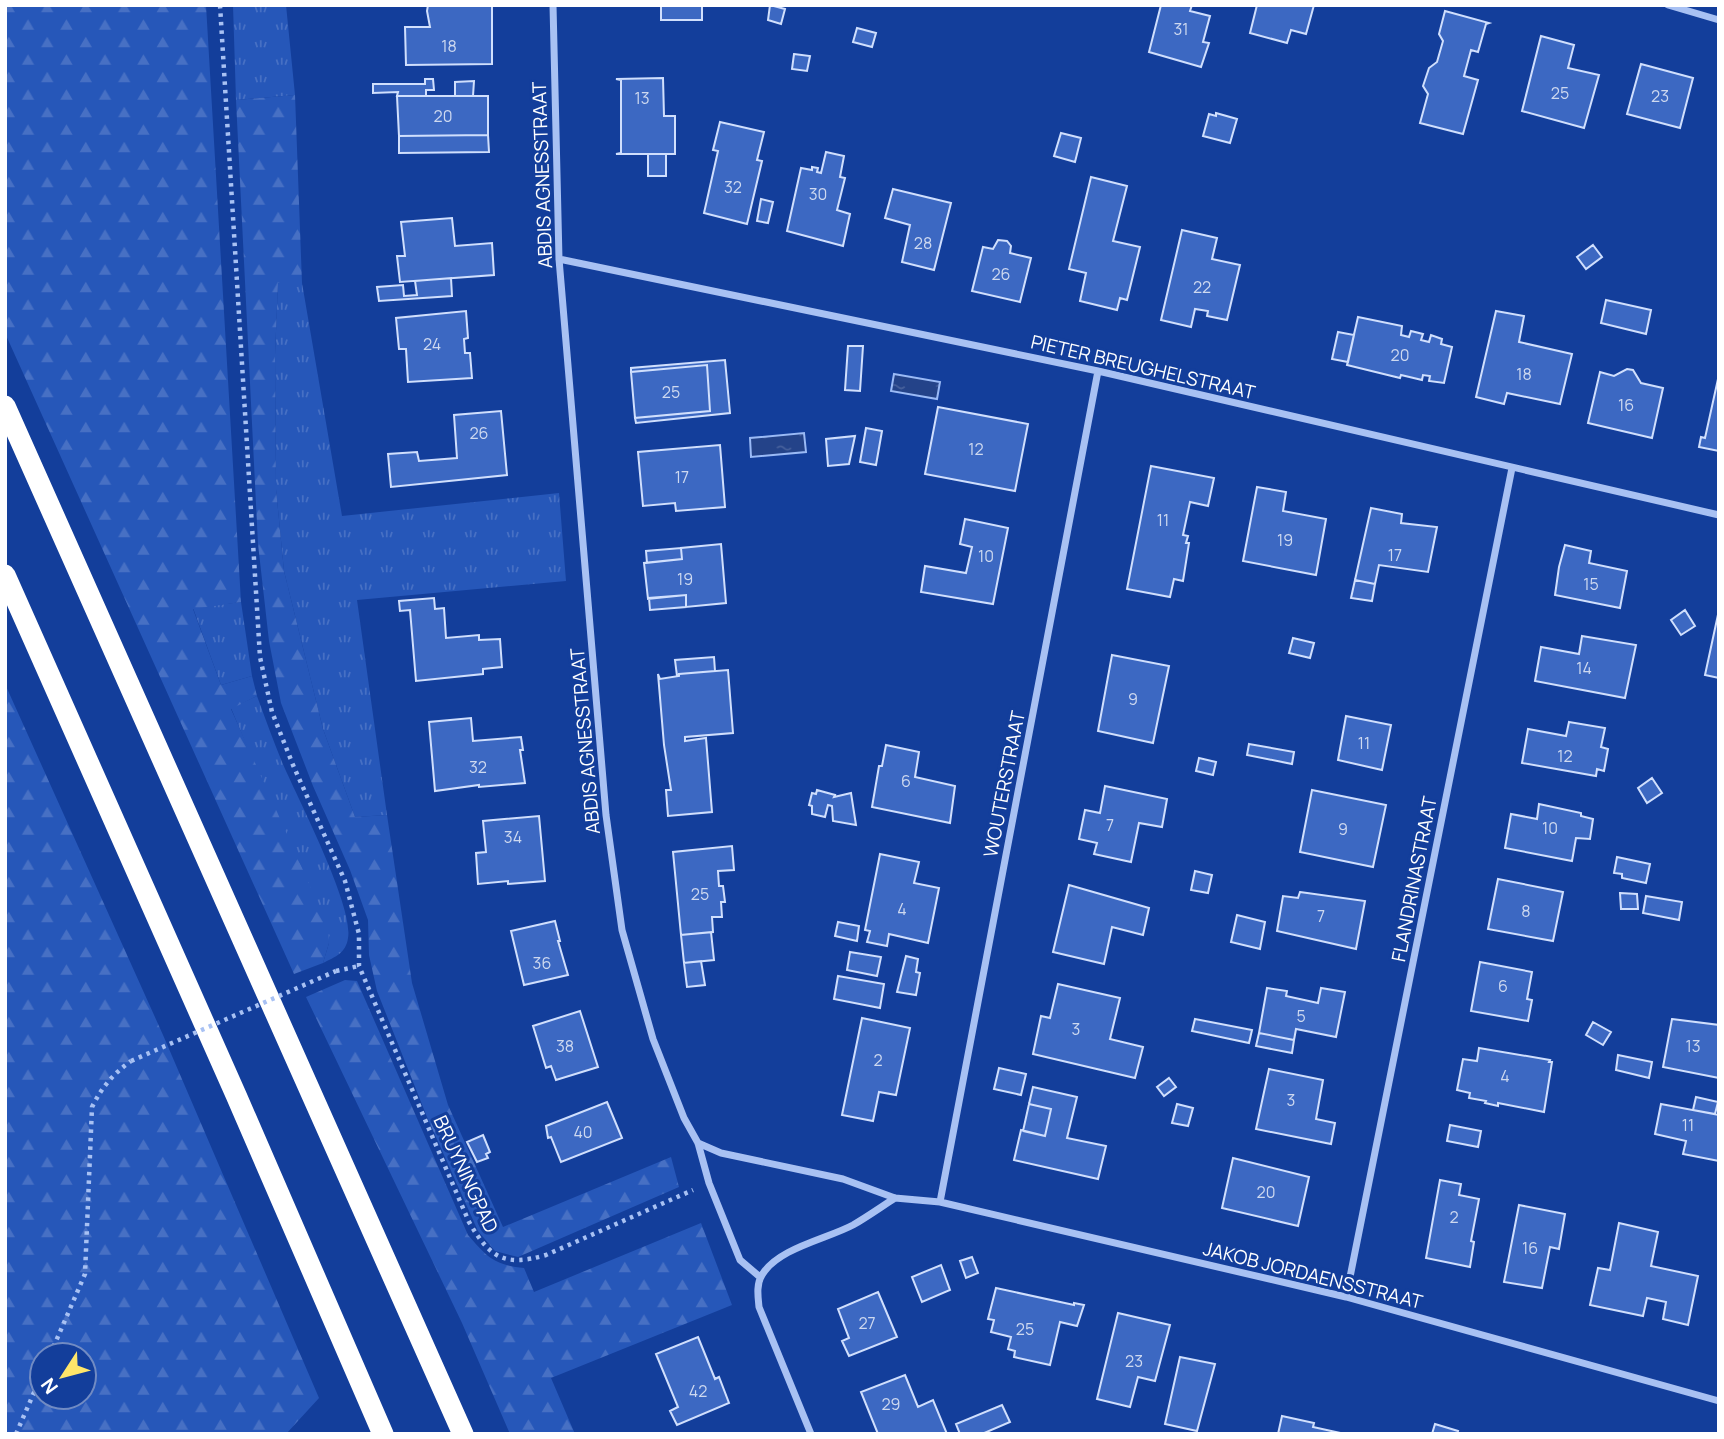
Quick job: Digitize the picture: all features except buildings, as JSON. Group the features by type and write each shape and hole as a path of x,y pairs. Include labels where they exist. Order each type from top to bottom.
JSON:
{"highway":[{"path":"5,406 463,1434"},
{"path":"5,575 383,1434"}],"street":[{"name":"ABDIS AGNESSTRAAT","path":"553,5 559,259 606,815 622,930 653,1039 684,1118 698,1143 709,1183 740,1260 760,1277"},
{"path":"1668,5 1719,20"},
{"name":"PIETER BREUGHELSTRAAT","path":"559,259 1098,372 1719,514"},
{"name":"WOUTERSTRAAT","path":"940,1202 1098,372"},
{"name":"FLANDRINASTRAAT","path":"1346,1297 1512,468"},
{"name":"JAKOB JORDAENSSTRAAT","path":"698,1143 721,1153 844,1180 895,1198 940,1202 1346,1297 1719,1401"},
{"path":"811,1434 759,1307 760,1277 782,1256 852,1225 895,1198"}],"path":[{"path":"56,1341 85,1274 92,1107 102,1087 131,1061 336,971 359,966 359,934 345,881 272,712 260,657 220,5"},
{"name":"BRUYNINGPAD","path":"359,966 469,1222 483,1245 494,1254 507,1260 525,1261 546,1255 709,1183"},
{"path":"16,1434 28,1406"}],"green space":[{"path":"5,5 206,5 241,602 193,609 221,685 252,676 257,696 231,709 328,926 329,943 323,963 294,974 5,333"},
{"path":"233,5 286,5 295,95 236,100"},
{"path":"295,95 302,283 278,283 275,355 276,489 284,571 323,729 355,817 387,815 412,983 448,1105 503,1227 671,1157 679,1187 518,1257 495,1251 478,1231 427,1117 377,991 369,955 368,920 281,703 269,641 258,544 236,100"},
{"path":"278,283 302,283 342,516 559,493 566,581 357,600 387,815 355,817 323,729 284,571 276,489 275,355"},
{"path":"241,602 252,676 221,685 193,608"},
{"path":"5,684 163,1035 319,1398 286,1434 5,1434"},
{"path":"257,696 282,762 334,877 348,923 345,947 339,954 323,963 329,943 231,708"},
{"path":"345,980 357,981 468,1235 492,1259 505,1265 524,1268 534,1292 701,1223 732,1305 551,1378 575,1434 510,1434 462,1323 306,997"}],"water":[{"path":"894,374 940,382 937,399 891,391"},
{"path":"804,433 806,452 751,457 750,438"}]}
